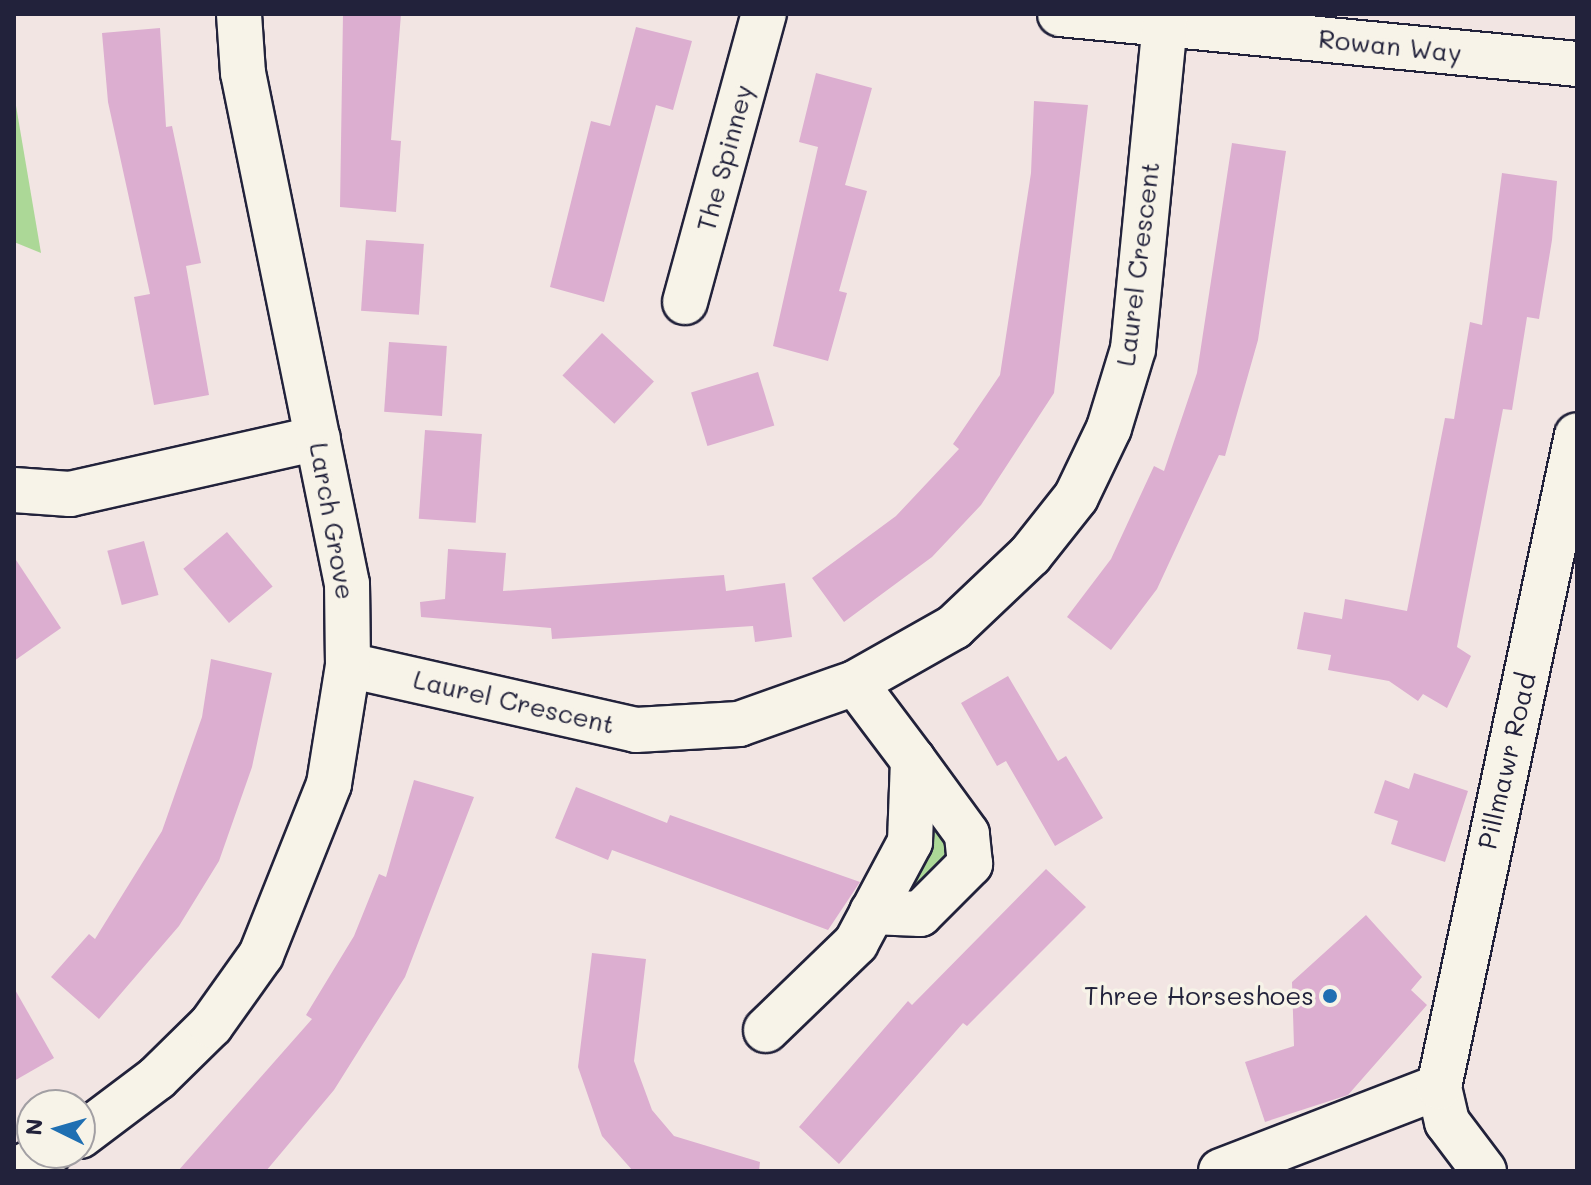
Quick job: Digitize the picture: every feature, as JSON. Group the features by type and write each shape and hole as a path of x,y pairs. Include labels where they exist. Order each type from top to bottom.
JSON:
{"street":[{"name":"Larch Grove","path":"96,1123 168,1067 211,1025 261,955 329,784 348,665 347,584 243,73 239,14"},
{"name":"The Spinney","path":"685,302 764,14"},
{"name":"Rowan Way","path":"1060,14 1577,64"},
{"name":"Laurel Crescent","path":"348,665 636,730 739,724 855,683 954,627 1030,555 1076,497 1109,428 1133,349 1165,24"},
{"name":"Pillmawr Road","path":"1484,1171 1447,1122 1439,1087 1577,435"},
{"path":"14,490 70,494 318,438"},
{"path":"855,683 967,834 970,864 920,914 872,912"},
{"path":"766,1030 856,943 910,842 913,760"},
{"path":"1221,1171 1439,1087"}],"green space":[{"path":"14,94 41,253 14,242"},
{"path":"919,804 956,853 912,900 892,890"}],"building":[{"path":"343,14 401,14 391,140 401,141 396,212 340,207"},
{"path":"636,27 692,41 673,110 656,105 604,302 550,287 591,121 610,126"},
{"path":"160,28 166,127 172,126 201,263 186,266 209,395 154,405 134,297 150,294 108,102 102,33"},
{"path":"816,73 872,88 845,185 867,191 839,291 847,293 828,361 773,346 818,147 799,142"},
{"path":"1034,101 1088,105 1054,393 981,505 932,557 844,622 812,578 896,516 959,449 953,444 1000,375 1031,173"},
{"path":"1232,143 1286,151 1258,340 1225,456 1219,455 1157,589 1111,650 1067,617 1111,559 1154,466 1164,471 1197,373"},
{"path":"1502,173 1557,181 1552,240 1539,319 1527,317 1512,410 1503,409 1457,647 1471,656 1447,708 1423,694 1418,701 1389,681 1328,670 1331,655 1297,649 1304,612 1342,619 1345,599 1407,611 1445,418 1454,419 1470,322 1482,325"},
{"path":"366,240 424,244 419,315 361,311"},
{"path":"602,333 654,381 614,424 562,375"},
{"path":"389,342 447,346 442,416 384,412"},
{"path":"758,372 774,426 707,446 691,392"},
{"path":"425,430 482,434 476,523 419,519"},
{"path":"227,532 273,586 229,623 183,569"},
{"path":"144,541 158,595 122,605 107,551"},
{"path":"448,549 506,553 503,591 724,575 726,591 785,583 792,637 755,642 753,626 552,639 551,628 421,617 420,602 445,599"},
{"path":"14,557 61,628 14,661"},
{"path":"211,659 272,673 252,767 219,861 179,926 99,1019 51,977 89,934 95,939 162,831 202,717"},
{"path":"1008,676 1058,761 1066,756 1103,818 1055,846 1006,761 997,766 961,703"},
{"path":"1414,773 1468,791 1445,862 1391,844 1398,821 1374,813 1385,780 1409,789"},
{"path":"414,780 474,797 405,977 334,1090 266,1171 178,1171 312,1019 306,1015 354,936 379,874 386,877"},
{"path":"576,787 667,823 670,815 860,882 828,930 612,850 608,860 555,838"},
{"path":"1046,869 1086,907 967,1026 963,1023 839,1164 799,1127 908,1001 912,1005"},
{"path":"1366,915 1422,977 1411,990 1427,1005 1348,1095 1265,1122 1245,1062 1294,1046 1292,982"},
{"path":"592,953 646,959 634,1061 652,1110 674,1136 760,1162 759,1171 633,1171 602,1136 578,1067"},
{"path":"14,988 54,1058 14,1081"}],"place":[{"name":"Three Horseshoes","path":"1330,996"}]}
